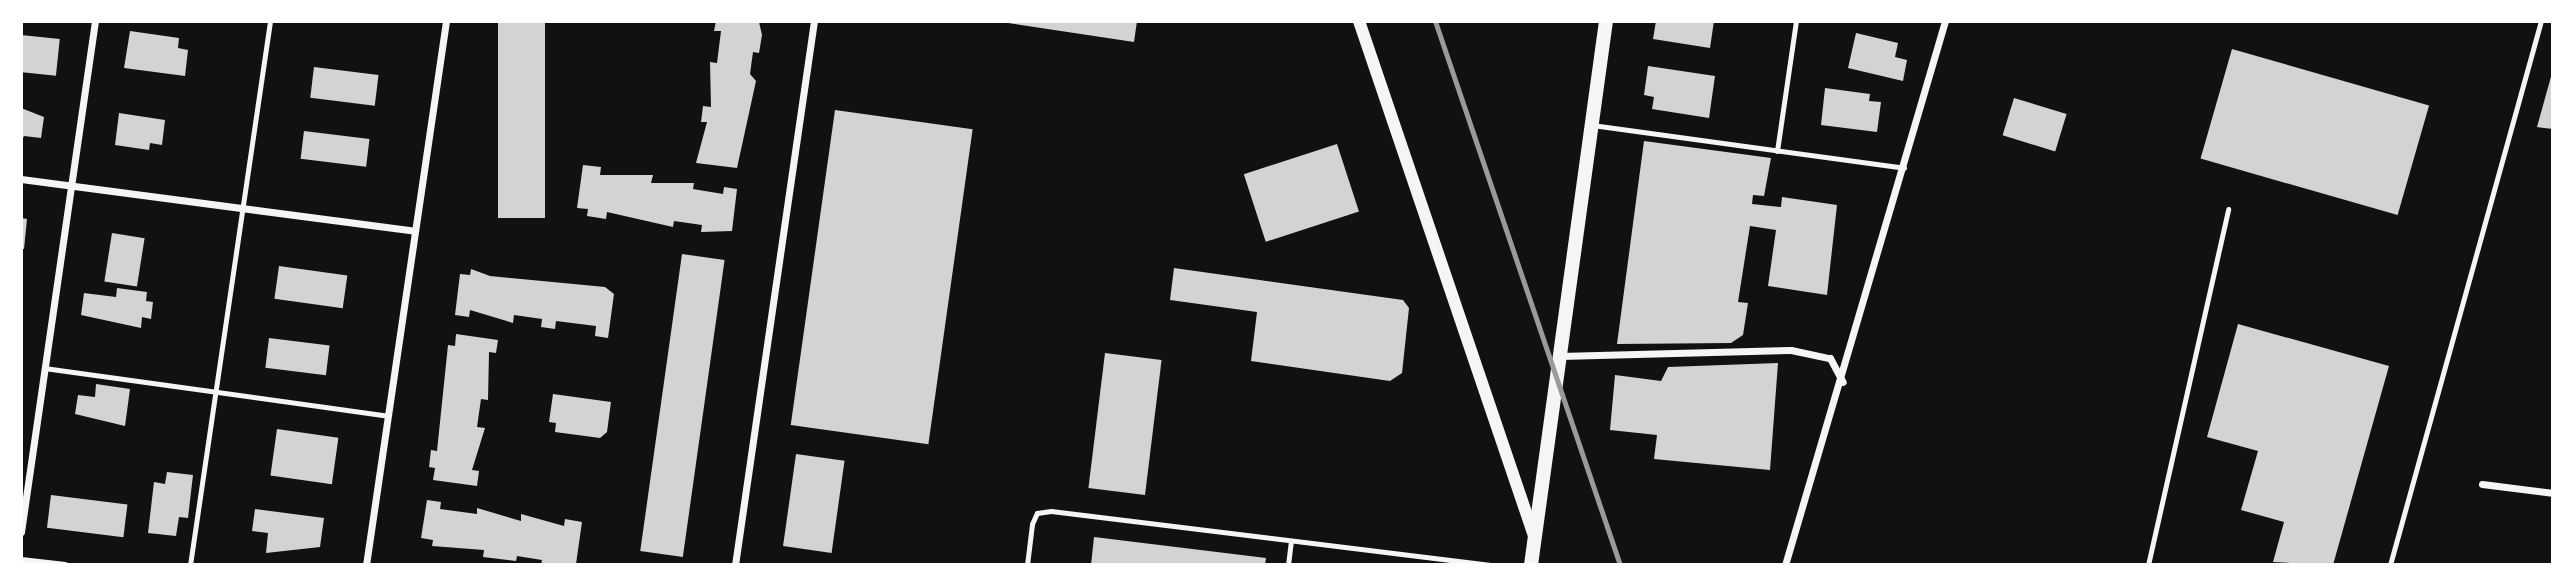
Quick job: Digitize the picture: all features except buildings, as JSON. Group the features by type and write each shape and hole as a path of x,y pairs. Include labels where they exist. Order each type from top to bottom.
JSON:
{"main road":[{"path":"1531,565 1606,21"}],"street":[{"path":"21,532 95,21"},
{"path":"366,565 446,21"},
{"path":"735,565 814,21"},
{"path":"1359,21 1535,536"},
{"path":"1785,565 1843,383 1945,21"},
{"path":"21,179 415,232"},
{"path":"1560,356 1791,350 1830,358 1843,383"},
{"path":"2482,484 2553,493"},
{"path":"21,559 65,565"}],"lane":[{"path":"190,565 271,21"},
{"path":"1777,151 1796,21"},
{"path":"1592,125 1904,168"},
{"path":"2148,565 2228,209"},
{"path":"44,368 388,416"},
{"path":"1027,565 1032,524 1037,513 1051,511 1454,563 1491,565"},
{"path":"1288,565 1291,541"}],"path":[{"path":"2390,565 2541,21"}],"railway":[{"path":"1435,21 1620,565"}]}
